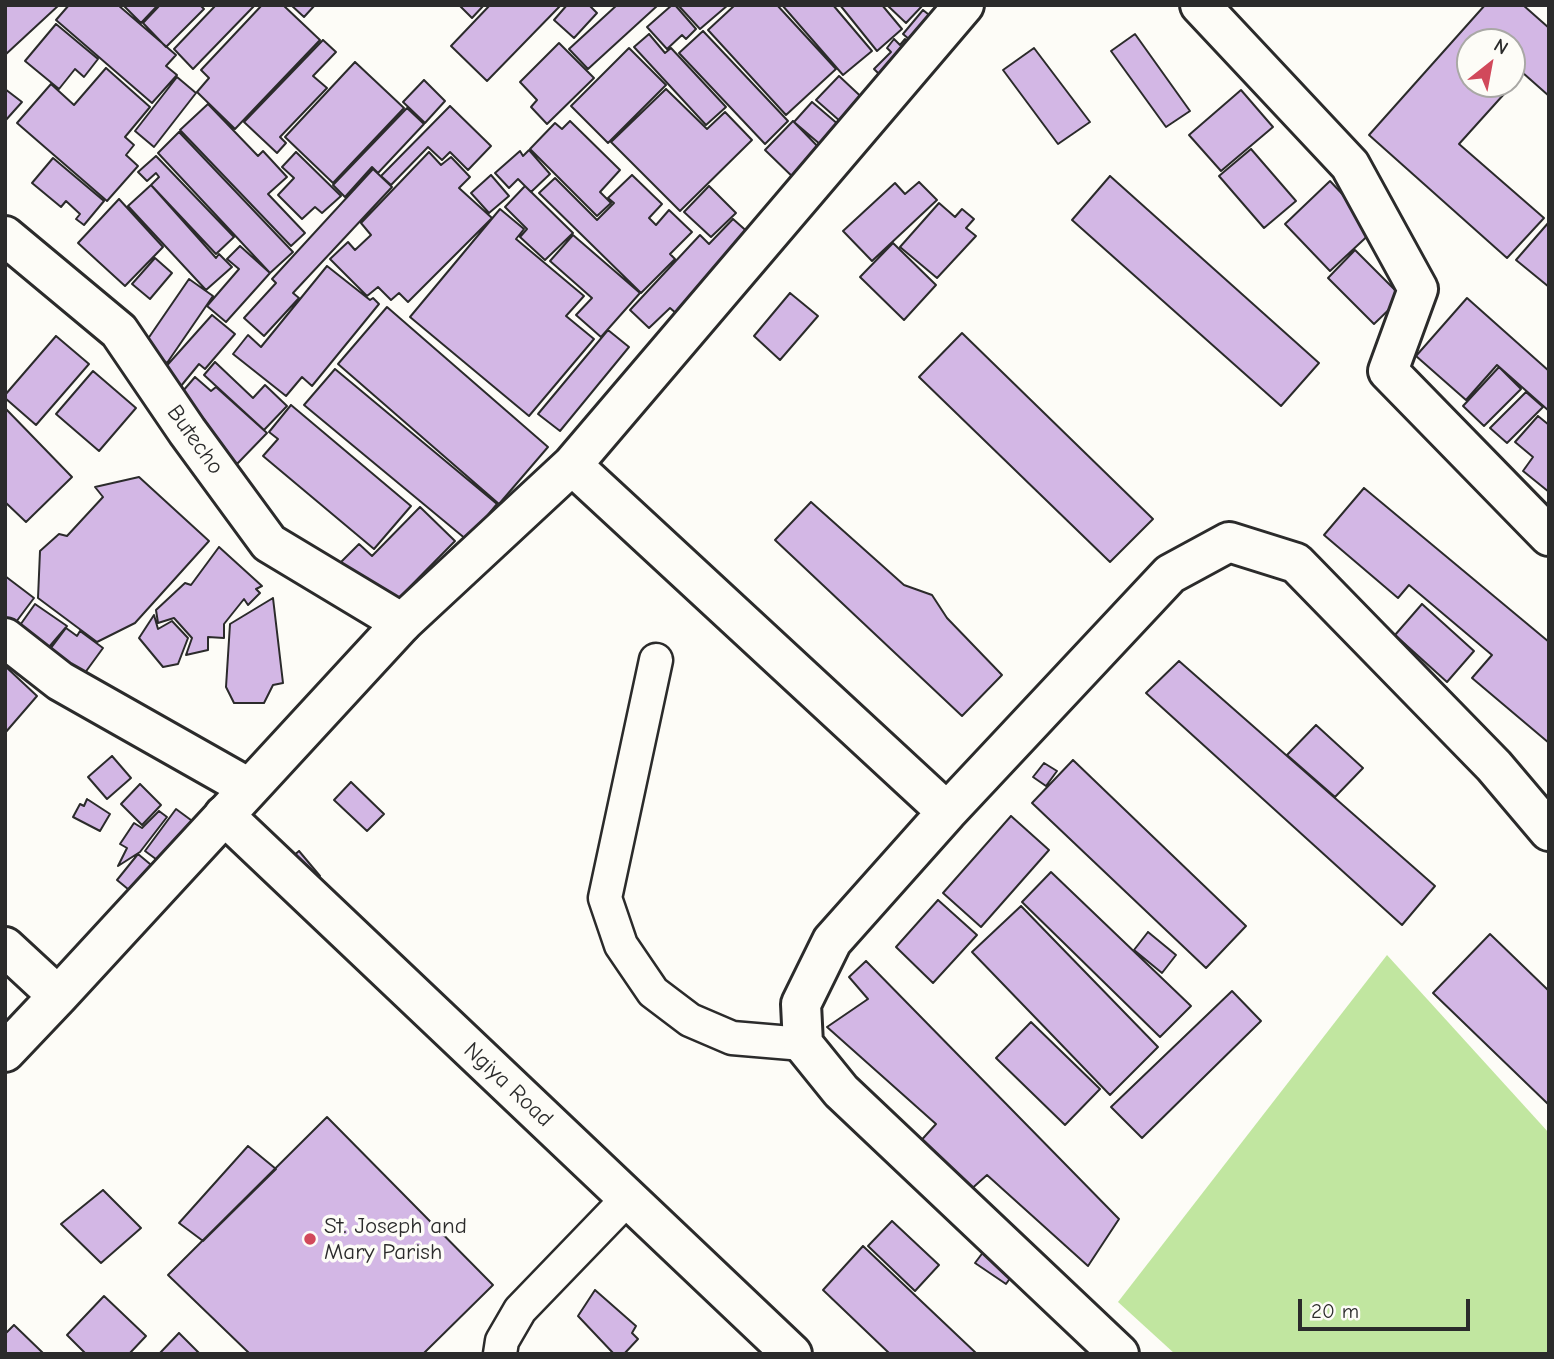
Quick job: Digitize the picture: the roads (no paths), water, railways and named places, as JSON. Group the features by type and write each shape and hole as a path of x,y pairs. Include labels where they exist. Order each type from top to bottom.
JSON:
{"street":[{"path":"5,1052 402,623 572,465 964,5"},
{"path":"1200,5 1350,165 1418,289 1388,371 1549,536"},
{"name":"Butecho","path":"5,236 118,331 269,543 402,623"},
{"path":"572,465 947,811"},
{"path":"1119,1354 841,1091 803,1044 801,1003 832,941 947,811 1170,574 1229,542 1296,563 1494,766 1549,831"},
{"path":"5,638 60,681 249,788"},
{"name":"Ngiya Road","path":"224,816 792,1354"},
{"path":"5,947 58,996"}],"lane":[{"path":"656,660 605,898 621,945 653,992 690,1020 732,1038 803,1044"},
{"path":"500,1354 502,1341 520,1310 628,1199"}],"place":[{"name":"St. Joseph and Mary Parish","path":"310,1239"}]}
